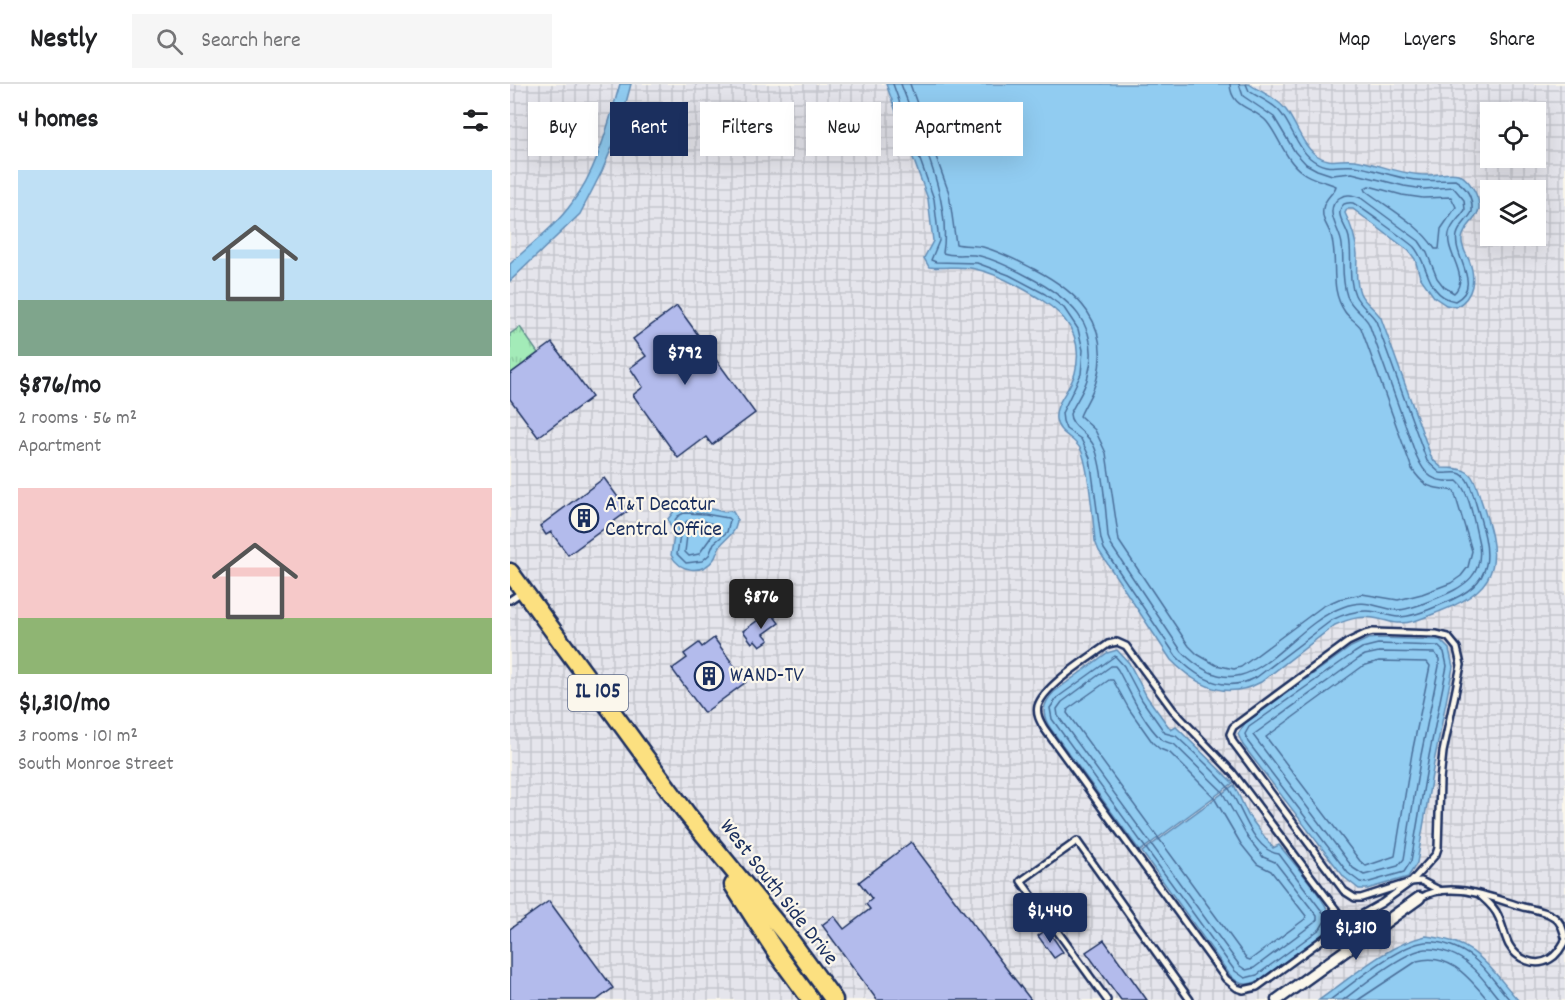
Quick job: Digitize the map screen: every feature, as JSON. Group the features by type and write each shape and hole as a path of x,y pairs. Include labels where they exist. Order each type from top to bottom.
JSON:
{"main road":[{"name":"West South Side Drive","path":"510,572 517,595 687,814 791,941 834,1000"},
{"name":"West South Side Drive","path":"687,814 778,955 811,1000"}],"street":[{"path":"1277,1000 1419,898"}],"lane":[{"path":"1346,923 1233,773 1173,710 1126,646 1117,642 1108,644 1044,695 1038,707 1040,721 1044,728 1231,985 1243,990 1257,987 1346,923 1382,903 1411,882 1436,854 1443,752 1460,675 1460,655 1453,642 1443,635 1373,632 1365,634 1348,642 1233,728 1230,734 1233,742 1349,896 1368,897 1411,882 1421,881 1441,891"},
{"path":"1107,1000 1022,880 1077,841 1190,1000"},
{"path":"1419,898 1441,891 1478,893 1550,914 1561,925 1565,939 1557,953 1544,962 1529,962 1521,958 1509,944 1494,909 1478,893"}],"shaded area":[{"path":"510,84 1565,84 1565,1000 510,1000"}],"green space":[{"path":"520,327 538,353 510,374 510,334"}],"water":[{"path":"620,84 631,84 626,102 614,102"},
{"path":"886,84 1249,84 1282,106 1290,115 1307,146 1321,158 1355,160 1417,175 1454,173 1464,177 1475,191 1479,209 1462,239 1471,267 1472,286 1467,298 1456,307 1446,305 1434,297 1420,277 1415,259 1409,251 1353,209 1347,209 1345,213 1356,243 1358,288 1364,300 1381,318 1432,459 1442,468 1464,470 1472,476 1477,488 1487,518 1494,552 1487,579 1477,591 1462,601 1414,621 1395,623 1362,617 1335,625 1261,682 1248,688 1224,690 1213,688 1181,669 1171,660 1099,551 1095,541 1084,458 1078,445 1057,424 1058,407 1075,373 1076,342 1071,330 1055,309 1003,278 970,268 929,267 924,258 933,241 928,199 912,156 1023,156 1023,102 893,103"},
{"path":"610,117 610,152 580,214 510,281 510,264 558,220 572,203 589,176"},
{"path":"682,508 729,511 733,512 737,519 733,532 720,546 714,559 703,568 685,568 671,555 674,537 668,519 675,510"},
{"path":"1368,639 1440,640 1449,649 1453,667 1417,863 1408,877 1367,889 1359,889 1344,877 1243,745 1238,734 1245,723 1351,647"},
{"path":"1117,650 1129,663 1147,697 1171,730 1176,727 1233,783 1140,851 1051,729 1044,714 1045,705 1054,692 1107,653"},
{"path":"1234,785 1248,815 1273,848 1279,845 1310,883 1330,914 1331,921 1324,933 1286,963 1254,983 1246,984 1235,980 1230,975 1142,852"},
{"path":"1426,936 1457,943 1469,949 1488,966 1518,1000 1319,1000 1383,954 1411,940"}],"building":[{"path":"677,306 755,413 712,445 706,437 678,458 633,395 643,387 630,368 646,356 633,339"},
{"path":"552,343 592,397 538,437 510,399 510,374"},
{"name":"AT&T Decatur Central Office","path":"604,478 628,511 568,555 551,532 546,535 540,526"},
{"path":"773,615 779,623 764,634 769,640 760,646 755,640 752,643 743,631 761,618 764,622"},
{"name":"WAND-TV","path":"714,638 746,682 704,713 672,669 687,658 684,654 699,643 702,647"},
{"path":"911,842 1031,1000 877,1000 822,925 834,916 844,929 870,909 866,904 872,899 859,882"},
{"path":"549,901 613,988 597,1000 510,1000 510,929"},
{"path":"1047,929 1063,952 1054,958 1038,936"},
{"path":"1104,940 1147,1000 1121,1000 1086,952"}],"place":[{"name":"AT&T Decatur Central Office","path":"584,518"},
{"name":"WAND-TV","path":"709,676"}]}
